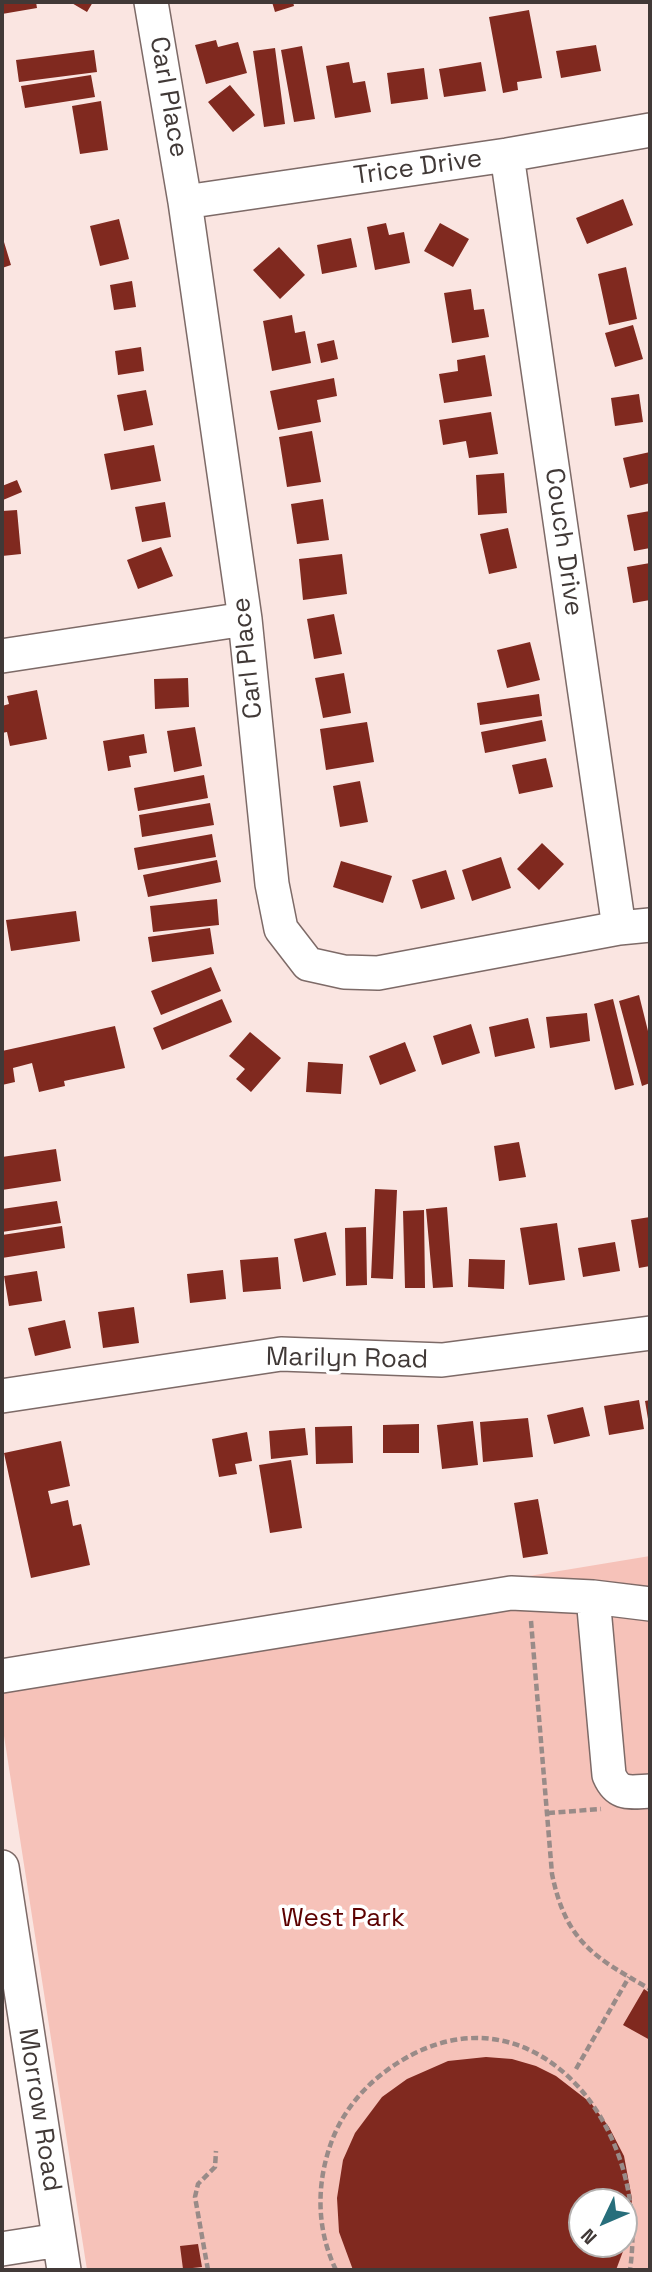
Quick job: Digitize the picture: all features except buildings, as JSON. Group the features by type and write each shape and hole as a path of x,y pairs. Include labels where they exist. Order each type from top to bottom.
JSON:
{"street":[{"name":"Carl Place","path":"151,2 185,202 245,619 272,884 281,929 308,964 344,972 378,973 635,927"},
{"name":"Trice Drive","path":"185,202 507,155 650,130"},
{"name":"Couch Drive","path":"507,155 635,927"},
{"path":"2,656 245,619"},
{"name":"Marilyn Road","path":"2,1396 281,1354 442,1360 650,1333"},
{"path":"2,1676 511,1593 593,1597 650,1604"},
{"path":"593,1597 609,1775 614,1786 624,1792 650,1791"},
{"name":"Morrow Road","path":"2,1867 62,2255"},
{"path":"2,2249 62,2255"}],"path":[{"path":"527,1616 533,1623 552,1874 556,1896 563,1915 590,1952 650,1989"},
{"path":"576,2069 629,1977"},
{"path":"336,2270 322,2223 321,2183 326,2157 335,2133 346,2112 362,2092 400,2061 446,2043 500,2040 545,2052"},
{"path":"569,2064 584,2075"},
{"path":"208,2270 195,2197 198,2184 215,2167 216,2151"}],"green space":[{"name":"West Park","path":"650,1556 650,2270 87,2270 2,1723 2,1663"}]}
